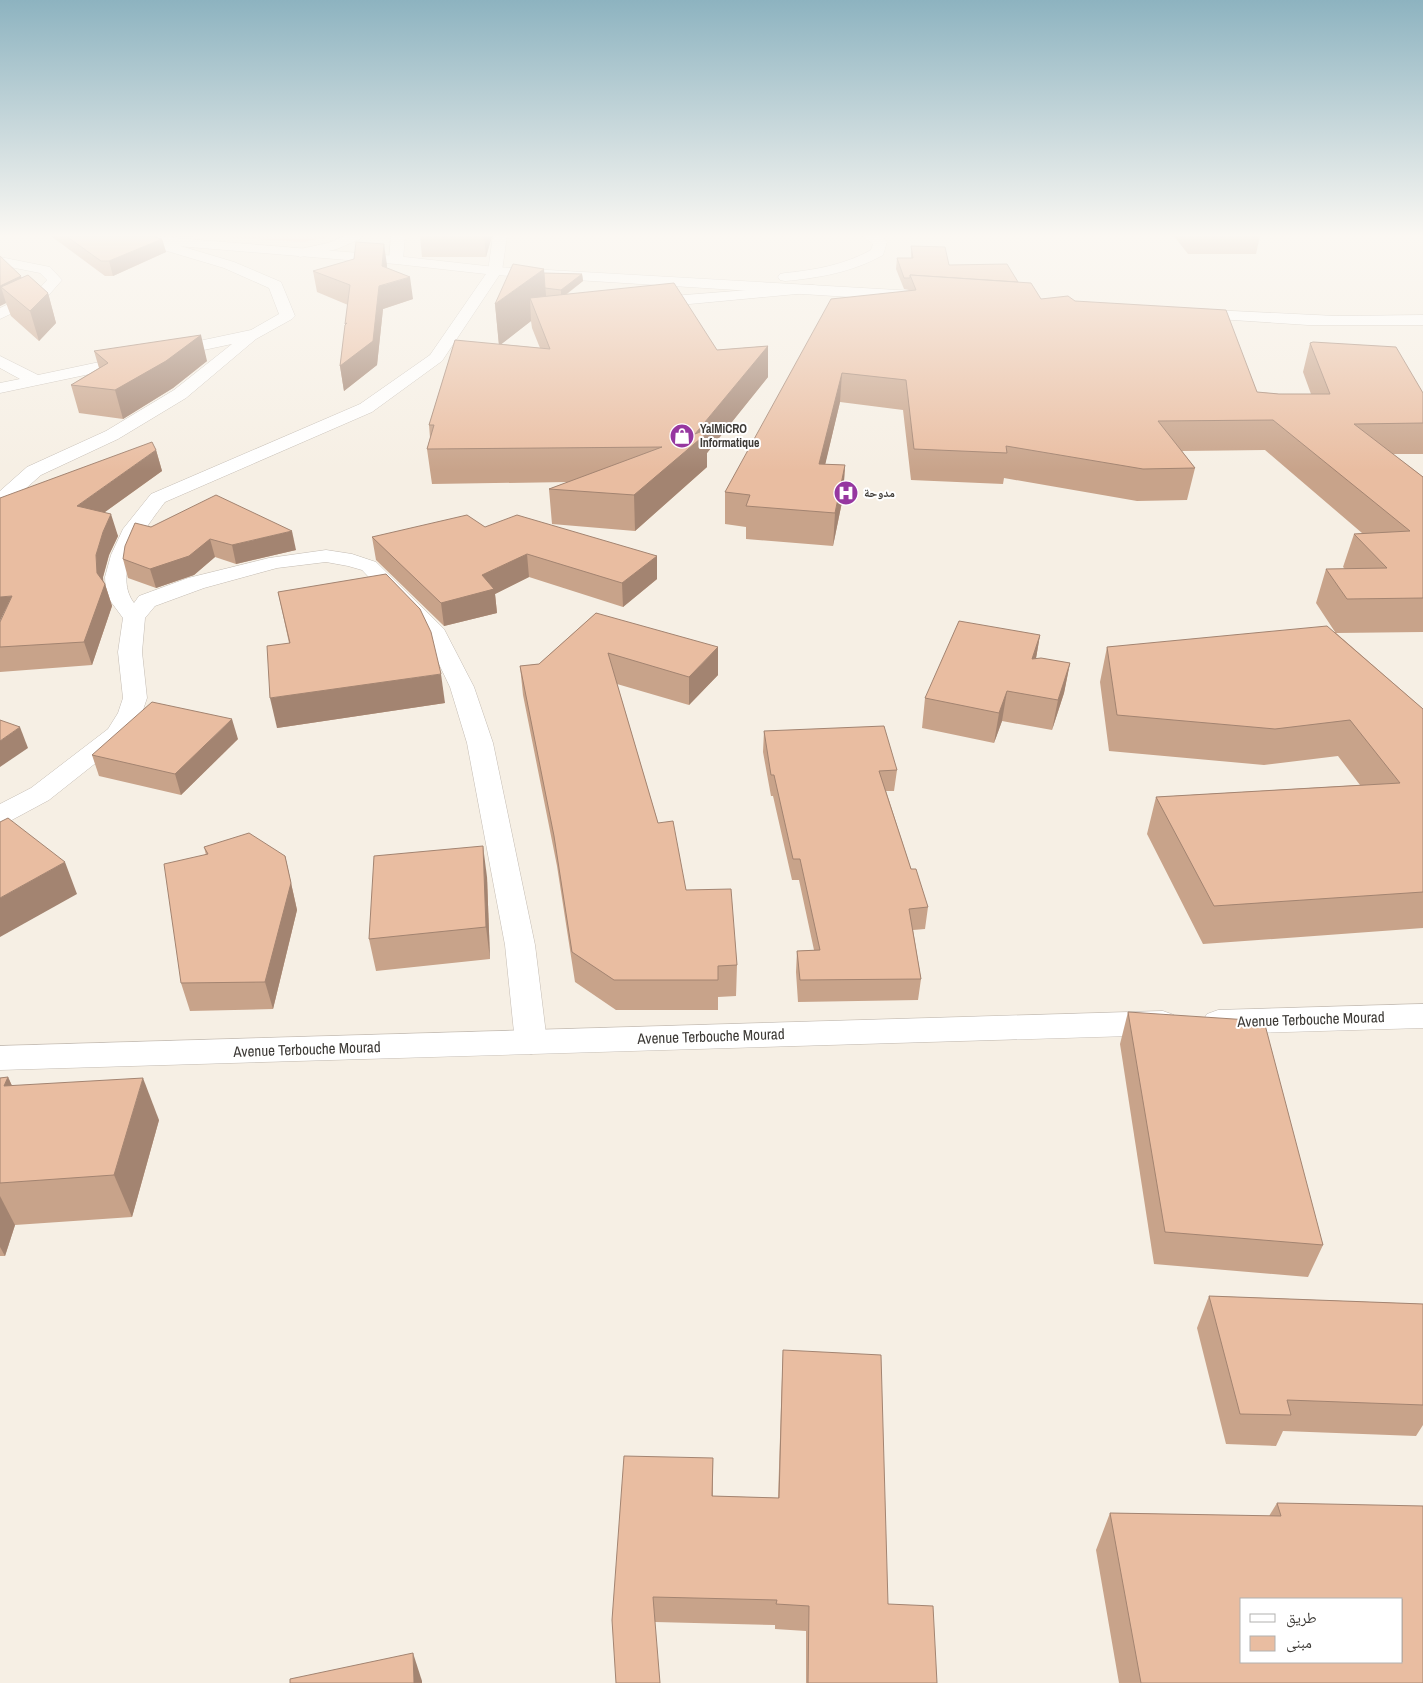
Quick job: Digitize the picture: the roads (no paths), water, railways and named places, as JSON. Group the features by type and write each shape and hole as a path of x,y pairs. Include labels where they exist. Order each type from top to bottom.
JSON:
{"street":[{"path":"0,501 34,471 112,435 180,394 211,367 286,315"},
{"path":"134,618 117,595 116,577 119,562 133,529 158,498 366,408 436,358 468,315"},
{"path":"1191,315 1307,321 1377,322 1423,320"},
{"path":"0,388 256,334"},
{"path":"0,361 36,380"},
{"path":"0,815 40,794 117,734 130,713 135,698 130,652 134,618 147,601 196,583 276,562 326,556 352,560 369,566 436,634 462,687 480,743 520,945 531,1042"},
{"name":"Avenue Terbouche Mourad","path":"0,1058 1423,1016"}],"place":[{"name":"YalMiCRO Informatique","path":"682,436"},
{"name":"مدوحة","path":"846,493"}]}
